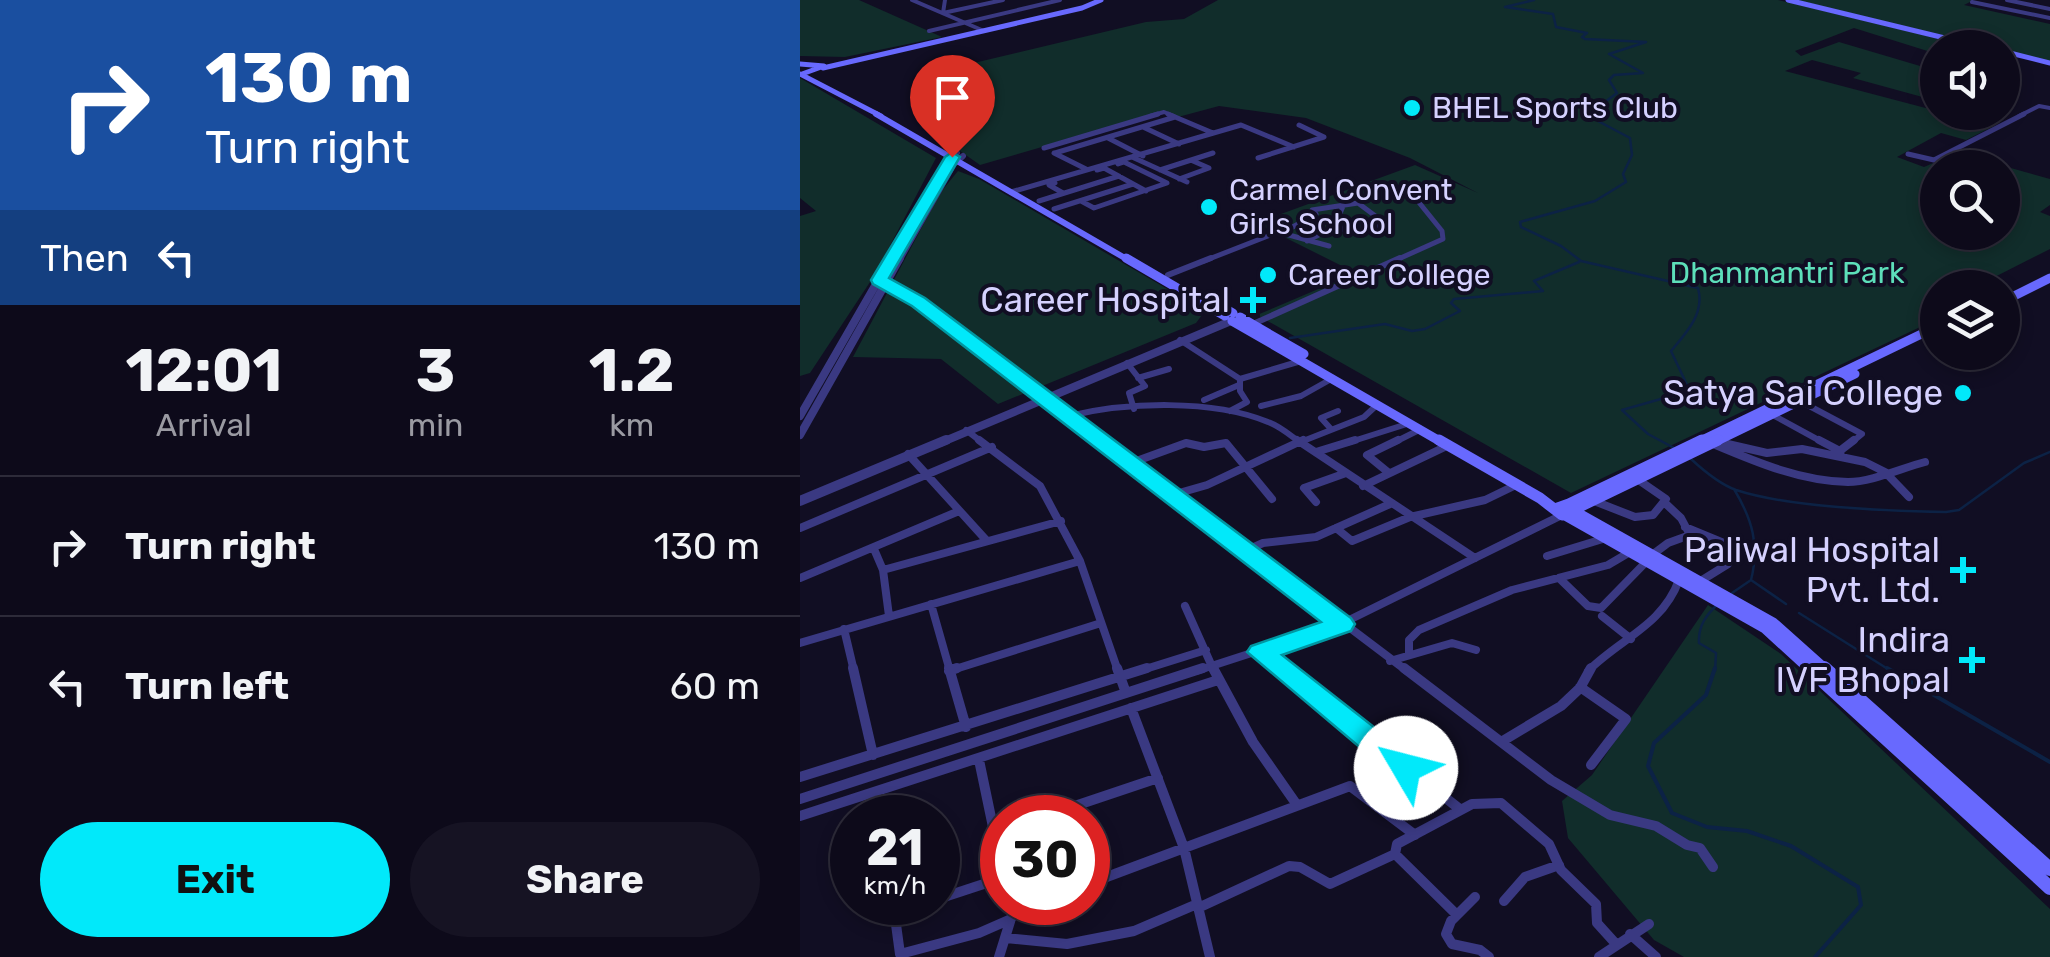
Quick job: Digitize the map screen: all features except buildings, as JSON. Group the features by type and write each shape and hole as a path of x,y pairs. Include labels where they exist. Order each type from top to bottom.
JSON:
{"main road":[{"path":"800,74 819,66 1098,0"},
{"path":"1788,0 1920,32"},
{"path":"2020,56 2050,63"},
{"path":"800,63 819,66"},
{"path":"819,66 821,75 1302,361 1567,510 1630,552 1650,558 1679,580 1772,624 2050,869"},
{"path":"800,74 958,156"},
{"path":"1015,190 1168,275 1231,317 1253,324 1650,558 1699,582 1714,595"},
{"path":"2020,289 2050,275"},
{"path":"1718,437 1920,339"},
{"path":"1567,510 1691,448 1800,401 1811,392"},
{"path":"1567,510 1594,501 1675,456"},
{"path":"1736,607 1765,628 2050,888"}],"street":[{"path":"912,0 983,30"},
{"path":"943,14 944,0"},
{"path":"943,14 1003,0"},
{"path":"929,31 1060,0"},
{"path":"2007,0 2050,9"},
{"path":"2022,12 2046,0"},
{"path":"1972,2 2050,18"},
{"path":"1908,154 1934,160 2038,106 2050,108"},
{"path":"1086,169 1044,148 1164,112 1212,133"},
{"path":"1055,154 1176,117"},
{"path":"1015,190 1241,125 1294,147"},
{"path":"1258,158 1324,136 1299,126"},
{"path":"1142,127 1179,144"},
{"path":"1108,138 1143,156"},
{"path":"1160,170 1213,153"},
{"path":"800,416 958,156"},
{"path":"1132,157 1187,182"},
{"path":"1179,179 1210,168 1191,160"},
{"path":"1063,194 1049,185 1124,162 1168,183 1094,208 1081,201"},
{"path":"1104,168 1146,191"},
{"path":"1039,201 1119,176"},
{"path":"1103,181 1118,189"},
{"path":"1054,209 1133,184"},
{"path":"1253,324 1443,240 1442,231 1418,200"},
{"path":"1308,241 1334,223 1344,203"},
{"path":"1360,204 1382,221 1359,234 1316,214 1312,210 1360,204"},
{"path":"1168,275 1282,233 1316,214"},
{"path":"1282,233 1329,246"},
{"path":"884,282 918,302 1501,742 1597,808 1656,826 1687,845 1704,850 1713,867"},
{"path":"800,435 884,282"},
{"path":"800,498 1231,317"},
{"path":"800,498 1231,317"},
{"path":"1180,340 1240,382 1246,402 1230,411"},
{"path":"1204,400 1240,382 1302,361"},
{"path":"1127,362 1145,386 1129,393 1134,409"},
{"path":"1138,378 1169,369"},
{"path":"1261,406 1301,396 1333,378"},
{"path":"1800,401 1862,434 1840,455 1830,478"},
{"path":"1172,495 1364,417 1378,404"},
{"path":"1069,416 1207,405 1270,422 1476,558"},
{"path":"1331,428 1321,418 1338,411"},
{"path":"1771,414 1840,455 1885,472 1909,497"},
{"path":"1316,452 1410,423"},
{"path":"1390,474 1366,455 1421,429"},
{"path":"966,430 1040,486 1062,522 1080,561 1126,693"},
{"path":"1718,437 1767,453 1802,449 1840,455"},
{"path":"1718,437 1778,471 1823,481 1830,478 1850,482 1925,462"},
{"path":"1131,463 1186,443 1205,447 1226,443 1272,499"},
{"path":"1363,486 1449,445"},
{"path":"800,528 992,447"},
{"path":"908,454 987,541"},
{"path":"1316,502 1304,488 1346,473"},
{"path":"1559,578 1588,606 1601,608 1668,543 1690,535 1665,497 1637,478"},
{"path":"1336,528 1352,541 1410,517 1485,500 1517,484"},
{"path":"1594,501 1635,517 1652,515 1665,502"},
{"path":"1245,551 1263,543 1304,541 1390,504"},
{"path":"800,578 960,510"},
{"path":"800,799 1342,624 1567,510"},
{"path":"1370,513 1388,526"},
{"path":"883,570 1062,522"},
{"path":"1685,527 1736,548 1728,564 1699,582"},
{"path":"1547,556 1606,538"},
{"path":"874,549 883,570 889,616"},
{"path":"1410,654 1408,640 1419,630 1512,590 1608,565 1630,552"},
{"path":"800,643 1080,561"},
{"path":"1501,742 1558,710 1580,687 1588,671 1661,620 1673,602 1679,580"},
{"path":"932,604 966,727"},
{"path":"1185,606 1218,680 1253,742 1297,806"},
{"path":"1602,616 1631,639"},
{"path":"949,671 1101,623"},
{"path":"844,629 873,755"},
{"path":"1390,661 1452,643 1476,650"},
{"path":"800,777 1206,650"},
{"path":"1260,652 1350,727 1461,810"},
{"path":"800,816 1218,680"},
{"path":"1580,687 1626,718 1591,765"},
{"path":"1131,708 1184,848 1210,956"},
{"path":"978,760 988,795"},
{"path":"1107,795 1158,778"},
{"path":"1110,876 1350,786 1415,835"},
{"path":"1395,854 1397,844 1472,804 1500,803 1555,856 1596,904 1597,923 1616,944"},
{"path":"1395,854 1457,915"},
{"path":"1006,938 1067,950 1134,931 1289,866 1300,867 1330,884 1395,854"},
{"path":"1504,901 1525,877 1555,856"},
{"path":"1475,898 1457,915 1446,934 1452,944 1480,950 1489,957"},
{"path":"1599,957 1650,924"},
{"path":"896,925 900,954 940,940 979,933 991,925"},
{"path":"999,957 1008,925"},
{"path":"1630,934 1656,957"}],"green space":[{"path":"800,0 859,0 942,37 845,57 800,56"},
{"name":"Dhanmantri Park","path":"1218,0 1778,0 1920,34 1920,49 1854,28 1795,51 1801,56 1839,42 1920,66 1920,96 1853,78 1861,73 1812,60 1785,71 1920,107 1920,130 1986,130 1966,140 1941,133 1897,157 1920,166 1920,250 2020,250 2020,171 2050,179 2050,205 2040,212 2050,216 2050,249 2009,270 1920,270 1920,327 1571,493 1257,315 1356,273 1256,223 1415,165 1478,193 1410,158 1306,118 1219,106 1178,117 1167,111 980,165 923,125 948,118 950,111 920,93 953,85 936,72 1146,22 1184,19"},
{"path":"1796,0 1974,0 1964,5 2050,24 2050,61 2020,54 2020,30 1921,30"},
{"path":"800,78 936,158 874,276 810,373 800,376 800,216 816,211 800,198"},
{"path":"958,171 979,179 1205,311 1196,323 998,404 941,359 853,357 940,193"},
{"path":"1708,605 1781,654 2050,909 2050,957 1684,957 1654,940 1568,838 1562,801 1592,775"}],"waterway":[{"path":"1534,0 1505,7 1553,14 1556,27 1587,33 1582,37 1585,39 1646,42 1609,54 1643,73 1614,75 1609,80 1617,93 1593,111 1598,121 1630,138 1632,155 1623,174 1626,182 1595,201 1520,222 1521,227 1561,246 1581,261 1698,288 1697,314 1671,351 1688,387 1675,395 1622,410 1648,434 1676,449"},
{"path":"1290,338 1385,324 1412,331 1425,329 1460,311 1451,303 1454,299 1543,291 1534,281 1579,262"},
{"path":"1734,489 1839,507 1946,512 1959,510 2024,463 2050,452"},
{"path":"1691,459 1734,489"},
{"path":"1734,489 1750,522 1755,555 1751,580"},
{"path":"1732,593 1751,580"},
{"path":"1751,580 1786,604"},
{"path":"1715,671 1716,653 1699,643 1699,637 1704,621 1718,604"},
{"path":"1799,613 1891,671"},
{"path":"1715,668 1706,695 1654,743 1648,766 1672,813 1707,827 1747,831 1791,846 1858,887 1861,905 1815,957"},
{"path":"1887,668 2050,762"}],"place":[{"name":"BHEL Sports Club","path":"1412,108"},
{"name":"Carmel Convent Girls School","path":"1209,207"},
{"name":"Career College","path":"1268,275"},
{"name":"Career Hospital","path":"1253,300"},
{"name":"Satya Sai College","path":"1963,393"},
{"name":"Paliwal Hospital Pvt. Ltd.","path":"1963,570"},
{"name":"Indira IVF Bhopal","path":"1972,660"}],"route":[{"path":"952,157 880,280 918,302 1342,624 1260,652 1406,768"}]}
